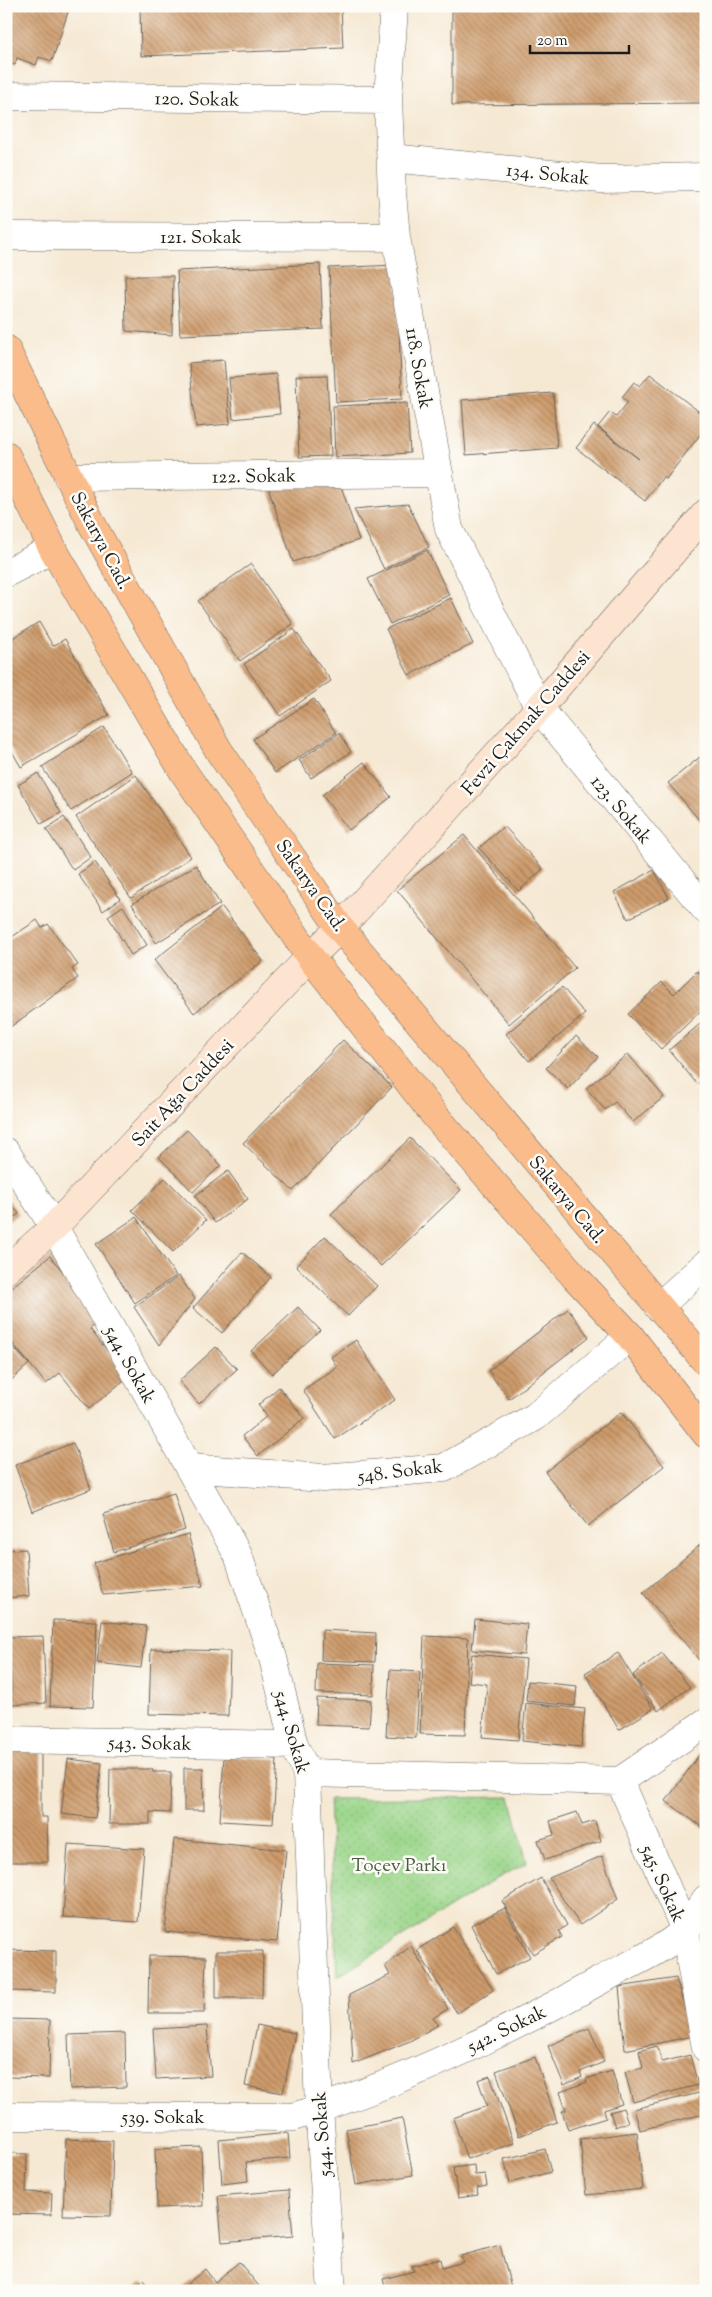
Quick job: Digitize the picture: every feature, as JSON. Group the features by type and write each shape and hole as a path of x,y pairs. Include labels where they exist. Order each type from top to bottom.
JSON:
{"main road":[{"name":"Sakarya Cad.","path":"6,349 93,526 219,751 340,928 706,1362"},
{"path":"6,455 54,549 183,771 310,957 437,1118 575,1277 630,1336 706,1434"}],"street":[{"name":"118. Sokak","path":"394,6 388,100 396,237 449,529 538,708"},
{"name":"120. Sokak","path":"6,96 388,100"},
{"name":"134. Sokak","path":"391,158 601,179 706,177"},
{"name":"121. Sokak","path":"6,236 396,237"},
{"name":"122. Sokak","path":"68,477 439,473"},
{"name":"Fevzi Çakmak Caddesi","path":"310,957 340,928 538,708 706,513"},
{"path":"6,573 54,549"},
{"name":"123. Sokak","path":"538,708 706,910"},
{"name":"Sait Ağa Caddesi","path":"6,1270 54,1227 310,957"},
{"name":"544. Sokak","path":"6,1152 54,1227 238,1555 273,1658 294,1745 307,1773 319,2109 332,2291"},
{"path":"658,1307 706,1264"},
{"name":"548. Sokak","path":"189,1468 323,1478 444,1468 535,1417 630,1336"},
{"path":"307,1773 620,1781 706,1722"},
{"name":"543. Sokak","path":"6,1740 294,1745"},
{"name":"545. Sokak","path":"620,1781 685,1930 706,2048"},
{"path":"685,1930 706,1899"},
{"name":"542. Sokak","path":"319,2109 381,2086 528,2020 656,1950 685,1930"},
{"name":"539. Sokak","path":"6,2116 293,2117 319,2109"}],"green space":[{"name":"Toçev Parkı","path":"510,1797 527,1863 496,1879 337,1977 329,1799"}],"building":[{"path":"6,6 70,6 52,61 39,57 36,65 17,58 15,65 6,63"},
{"path":"140,6 341,6 343,48 141,56"},
{"path":"452,6 706,6 706,103 452,105"},
{"path":"320,264 323,329 180,335 177,271"},
{"path":"396,265 402,399 336,402 329,268"},
{"path":"125,276 173,276 172,335 126,331"},
{"path":"224,360 230,424 196,427 189,363"},
{"path":"276,374 280,414 233,419 229,378"},
{"path":"650,374 706,417 706,427 666,479 663,477 645,501 576,448 594,425 639,459 598,427 610,412 616,417 628,402 622,397 634,382 640,386"},
{"path":"327,375 331,456 299,457 296,376"},
{"path":"553,393 557,448 466,455 462,400"},
{"path":"407,403 410,453 335,457 333,406"},
{"path":"339,480 359,540 293,562 268,487"},
{"path":"408,504 429,547 384,569 354,509"},
{"path":"427,550 449,595 390,624 368,579"},
{"path":"251,564 293,624 240,661 198,601"},
{"path":"451,598 473,644 409,675 386,629"},
{"path":"39,622 53,646 65,639 109,715 21,767 6,741 6,642"},
{"path":"294,629 331,681 280,716 244,664"},
{"path":"314,699 336,733 275,773 253,739"},
{"path":"104,727 132,772 71,811 42,767"},
{"path":"339,733 351,752 311,778 299,760"},
{"path":"706,752 706,828 668,783"},
{"path":"364,762 391,797 349,830 322,795"},
{"path":"38,773 61,813 41,824 18,785"},
{"path":"136,775 191,857 131,898 76,817"},
{"path":"64,817 91,857 73,870 46,829"},
{"path":"504,826 543,869 519,891 479,848"},
{"path":"464,835 575,968 509,1024 397,890"},
{"path":"95,862 120,899 103,911 78,874"},
{"path":"196,865 220,904 156,943 132,904"},
{"path":"654,870 669,898 628,919 614,892"},
{"path":"123,906 147,945 131,955 108,916"},
{"path":"222,907 263,961 194,1013 154,960"},
{"path":"37,920 42,928 48,924 78,965 72,969 78,978 6,1030 6,941"},
{"path":"697,971 706,980 706,1006 661,1049 628,1014 662,982 674,994"},
{"path":"562,987 585,1014 529,1061 506,1034"},
{"path":"706,1019 706,1077 697,1084 669,1050"},
{"path":"576,1036 598,1057 568,1089 546,1068"},
{"path":"343,1040 392,1087 293,1191 243,1143"},
{"path":"628,1054 664,1097 633,1122 615,1102 605,1110 586,1088"},
{"path":"187,1130 221,1165 193,1192 159,1157"},
{"path":"410,1138 461,1190 381,1266 331,1214"},
{"path":"228,1171 248,1199 215,1223 195,1196"},
{"path":"165,1178 206,1220 173,1252 132,1210"},
{"path":"6,1197 19,1214 6,1223"},
{"path":"136,1217 176,1276 135,1303 96,1244"},
{"path":"325,1236 377,1286 348,1316 296,1266"},
{"path":"242,1252 271,1277 222,1333 193,1308"},
{"path":"50,1256 101,1319 90,1329 128,1377 89,1409 60,1373 46,1384 6,1335 6,1292"},
{"path":"179,1276 195,1299 159,1345 134,1307"},
{"path":"298,1307 320,1330 272,1374 251,1351"},
{"path":"568,1309 589,1337 509,1399 488,1371"},
{"path":"6,1339 29,1364 6,1385"},
{"path":"356,1340 395,1400 335,1439 303,1390 337,1367 331,1357"},
{"path":"216,1347 237,1369 199,1404 179,1381"},
{"path":"279,1387 304,1418 258,1456 242,1436 267,1416 258,1405"},
{"path":"621,1412 664,1466 588,1526 545,1472"},
{"path":"73,1443 91,1489 32,1512 15,1465"},
{"path":"174,1493 185,1530 114,1552 103,1514"},
{"path":"188,1534 203,1586 103,1595 94,1563"},
{"path":"706,1540 706,1655 699,1660 643,1593"},
{"path":"26,1549 29,1596 6,1598 6,1550"},
{"path":"475,1619 527,1624 524,1655 472,1650"},
{"path":"53,1620 97,1621 93,1707 50,1706"},
{"path":"102,1621 146,1626 141,1668 97,1663"},
{"path":"322,1630 376,1633 375,1662 321,1660"},
{"path":"43,1636 46,1703 12,1705 9,1637"},
{"path":"424,1636 468,1638 465,1735 420,1734"},
{"path":"151,1649 230,1651 228,1716 149,1714"},
{"path":"618,1653 653,1709 619,1730 585,1673"},
{"path":"662,1653 690,1687 658,1711 633,1675"},
{"path":"472,1654 526,1659 518,1740 482,1737 487,1684 469,1682"},
{"path":"317,1663 374,1665 373,1695 316,1693"},
{"path":"390,1670 420,1672 416,1738 386,1736"},
{"path":"528,1681 577,1686 575,1706 526,1701"},
{"path":"317,1698 371,1700 369,1727 316,1725"},
{"path":"526,1703 585,1709 581,1747 522,1741"},
{"path":"6,1742 41,1742 41,1817 47,1817 48,1862 6,1862"},
{"path":"706,1745 706,1830 666,1801"},
{"path":"224,1756 277,1759 273,1824 220,1821"},
{"path":"68,1759 102,1763 95,1818 61,1814"},
{"path":"184,1768 203,1768 204,1810 184,1810"},
{"path":"110,1769 152,1769 153,1772 171,1772 170,1813 150,1812 150,1824 109,1824"},
{"path":"577,1812 582,1825 595,1821 601,1841 545,1860 538,1840 554,1835 550,1821"},
{"path":"174,1839 286,1850 277,1942 165,1932"},
{"path":"68,1844 144,1849 138,1922 63,1917"},
{"path":"602,1856 618,1899 580,1925 549,1878"},
{"path":"541,1878 567,1925 559,1931 562,1937 533,1954 502,1901"},
{"path":"505,1908 530,1957 496,1974 471,1925"},
{"path":"453,1927 493,1990 457,2013 417,1950"},
{"path":"411,1946 448,2009 433,2018 438,2025 410,2041 353,2064 349,1995 390,1975 385,1966"},
{"path":"6,1950 56,1951 56,1992 6,1991"},
{"path":"216,1951 263,1951 262,1998 216,1998"},
{"path":"149,1956 206,1957 204,2013 148,2013"},
{"path":"676,1978 693,2036 625,2050 619,1987"},
{"path":"6,2019 50,2020 49,2078 6,2077"},
{"path":"257,2025 295,2033 283,2093 245,2086"},
{"path":"207,2026 211,2076 156,2079 153,2029"},
{"path":"589,2028 604,2062 580,2072 582,2077 564,2085 548,2046"},
{"path":"125,2033 126,2087 70,2089 68,2035"},
{"path":"657,2046 662,2062 690,2055 698,2085 633,2102 625,2072 643,2068 639,2051"},
{"path":"535,2057 557,2122 519,2136 496,2071"},
{"path":"612,2071 622,2104 604,2110 606,2118 568,2130 562,2111 566,2110 560,2092 587,2082 586,2079"},
{"path":"490,2076 514,2143 467,2159 453,2118 487,2106 478,2080"},
{"path":"699,2093 704,2114 640,2130 634,2109"},
{"path":"623,2108 628,2122 615,2127 610,2112"},
{"path":"402,2118 413,2175 356,2185 346,2129"},
{"path":"637,2132 643,2189 586,2195 580,2139"},
{"path":"288,2133 290,2158 246,2162 248,2181 222,2184 219,2140"},
{"path":"66,2139 113,2141 111,2216 63,2215"},
{"path":"201,2147 203,2206 157,2208 155,2149"},
{"path":"545,2149 551,2172 510,2183 504,2159"},
{"path":"6,2153 27,2154 26,2192 52,2193 51,2215 6,2214"},
{"path":"474,2165 475,2175 485,2174 487,2186 477,2188 478,2195 458,2198 453,2168"},
{"path":"289,2190 293,2236 222,2242 218,2196"},
{"path":"500,2245 512,2291 386,2291 383,2279 414,2271 412,2266 440,2259 442,2268 463,2262 461,2256"},
{"path":"239,2262 263,2291 179,2291 205,2269 215,2282"},
{"path":"143,2280 152,2291 130,2291"}]}
